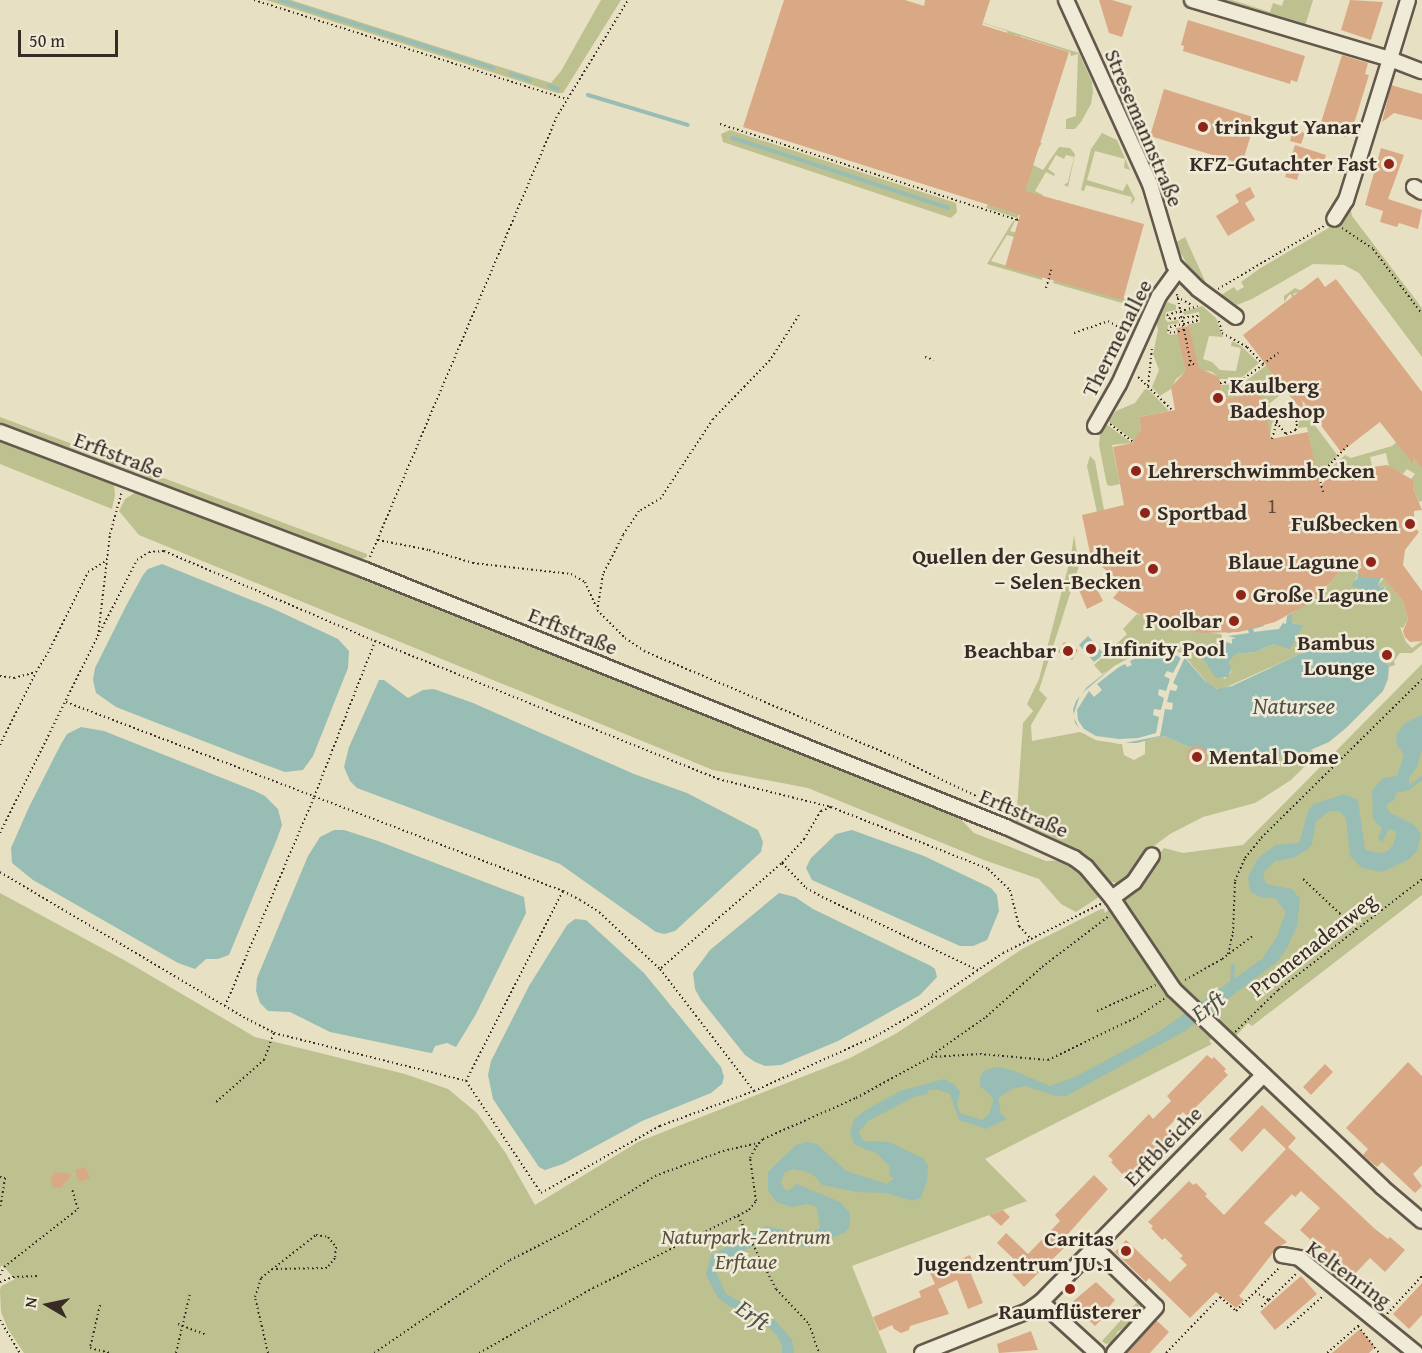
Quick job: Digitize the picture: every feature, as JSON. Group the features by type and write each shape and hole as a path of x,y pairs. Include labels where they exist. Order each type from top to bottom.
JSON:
{"street":[{"name":"Stresemannstraße","path":"1066,0 1150,184 1170,256 1178,270 1202,298 1236,317"},
{"path":"1192,0 1390,59 1422,71"},
{"path":"1334,219 1346,200 1408,0"},
{"name":"Thermenallee","path":"1098,421 1146,340 1159,296 1178,270"},
{"name":"Erftstraße","path":"0,432 365,570 1056,849 1086,867 1115,903 1173,988 1263,1075 1422,1221"},
{"path":"1115,903 1134,882 1152,855"},
{"name":"Erftbleiche","path":"922,1353 1028,1311 1041,1302 1263,1075"},
{"path":"1094,1247 1156,1307 1114,1353"},
{"name":"Keltenring","path":"1287,1255 1307,1264 1416,1353"},
{"path":"1041,1302 1097,1353"}],"path":[{"path":"254,0 566,99"},
{"path":"365,570 556,118 628,0"},
{"path":"720,124 1017,220 1021,218"},
{"path":"793,148 794,142"},
{"path":"856,168 857,163"},
{"path":"919,188 921,183"},
{"path":"947,197 952,193"},
{"path":"1184,330 1171,333 1168,331 1170,327 1197,321 1198,317 1195,315 1170,319 1167,317 1169,313 1202,303 1202,298 1334,219 1346,231 1365,241 1373,249 1422,314"},
{"path":"1046,288 1051,270"},
{"path":"1172,293 1182,291"},
{"path":"1177,297 1194,307"},
{"path":"1178,302 1190,360 1189,368"},
{"path":"597,610 603,574 614,558 623,535 639,511 661,498 713,419 770,360 799,315"},
{"path":"1217,316 1222,333 1246,347 1263,364"},
{"path":"1074,333 1108,321 1146,340 1148,386 1172,410"},
{"path":"1220,383 1240,381 1278,353"},
{"path":"925,357 934,360"},
{"path":"1190,360 1195,366"},
{"path":"1276,422 1286,434 1296,430 1297,422 1288,410"},
{"path":"1272,439 1278,417"},
{"path":"1098,421 1133,442"},
{"path":"1323,492 1319,476 1348,446"},
{"path":"98,636 115,510 128,481"},
{"path":"378,540 429,550 473,563 571,574 585,582 597,610 625,638 644,651 877,749 976,796"},
{"path":"0,833 137,560 156,550 176,555 375,641 718,778 831,807 988,870 1010,890 1019,926 1030,938"},
{"path":"0,745 88,572 107,560"},
{"path":"225,1006 314,797 375,641"},
{"path":"0,676 14,678 36,672"},
{"path":"1228,954 1233,933 1235,882 1245,858 1261,838 1422,679"},
{"path":"66,702 563,891 599,912 660,969 754,1090"},
{"path":"660,969 782,863 804,839 821,811 831,807"},
{"path":"782,863 806,888 822,897 978,970"},
{"path":"0,872 274,1033 466,1081 541,1193 660,1126 754,1090 876,1036 1030,938 1115,903"},
{"path":"1304,879 1356,929"},
{"name":"Promenadenweg","path":"1223,1037 1258,1006 1422,879"},
{"path":"466,1081 563,891"},
{"path":"374,1353 510,1260 571,1229 655,1176 723,1151 759,1143 856,1098 931,1056 986,1017 1115,903"},
{"path":"931,1056 990,1054 1048,1060 1137,1017 1192,974 1228,954 1254,935"},
{"path":"1096,1011 1173,988"},
{"path":"216,1102 264,1060 274,1033"},
{"path":"479,1353 593,1288 739,1218 755,1204 750,1158 759,1143"},
{"path":"0,1177 6,1178 0,1208"},
{"path":"0,1275 4,1267 78,1209 72,1189"},
{"path":"739,1218 776,1289 808,1324 819,1353"},
{"path":"268,1353 255,1296 261,1278 316,1235 328,1237 336,1247 335,1258 327,1268 274,1269"},
{"path":"1166,1353 1220,1298 1236,1311 1287,1255"},
{"path":"1259,1310 1307,1264"},
{"path":"0,1282 13,1277 39,1276"},
{"path":"1328,1353 1358,1326 1374,1318 1422,1276"},
{"path":"1287,1328 1321,1298 1332,1284"},
{"path":"1255,1292 1269,1300"},
{"path":"176,1353 190,1294"},
{"path":"88,1353 100,1305"},
{"path":"0,1320 20,1353"},
{"path":"178,1324 206,1335"},
{"path":"1358,1326 1379,1353"},
{"path":"90,1348 110,1353"}],"green space":[{"path":"266,0 291,0 551,83 561,71 601,0 621,0 563,93 557,93"},
{"path":"910,0 1079,53 1092,82 1093,92 1091,104 1081,122 1075,129 1066,129 1066,119 1076,116 1078,54 1071,56 1070,52 1020,36 1014,113 1012,112 1017,35 1008,36 1007,31"},
{"path":"1219,0 1232,0 1270,12 1273,3 1282,6 1284,0 1313,0 1305,26"},
{"path":"730,130 956,203 957,212 951,218 723,142 721,134"},
{"path":"1102,133 1117,140 1130,170 1124,168 1125,159 1095,151 1087,180 1123,191 1127,183 1135,199 1131,205 1132,197 1086,185 1084,191 1081,190 1091,149"},
{"path":"1029,140 1042,143 1028,165 1031,167 1033,165 1043,170 1059,147 1070,148 1075,154 1068,187 1064,185 1068,182 1074,157 1066,155 1064,159 1056,155 1048,169 1055,174 1054,176 1046,172 1035,191 1043,195 1040,204 1057,208 1059,200 1061,201 1062,208 1057,220 1057,212 1027,204 1017,218 986,208 995,194 1000,200 1007,192 1001,183 1003,182 1010,189 1027,160 1021,151 1029,157 1035,148"},
{"path":"1350,205 1352,216 1422,308 1422,357 1359,273 1344,265 1313,264 1252,299 1237,305 1221,295 1234,287 1237,291 1244,287 1241,282 1259,269 1342,220"},
{"path":"1015,221 1010,231 1049,242 1048,246 1007,235 991,261 1040,276 1044,272 1042,280 987,264"},
{"path":"1185,237 1206,283 1191,271 1175,243"},
{"path":"1056,275 1057,280 1140,303 1136,307 1053,283"},
{"path":"1295,288 1302,291 1293,294 1422,466 1422,501 1419,502 1413,488 1411,479 1415,474 1407,469 1403,474 1389,467 1386,453 1370,457 1372,466 1355,473 1342,462 1328,475 1325,473 1345,455 1351,458 1392,446 1400,439 1290,294 1284,302 1284,296"},
{"path":"1167,302 1176,305 1176,310 1166,312 1165,319 1168,322 1178,320 1179,323 1168,325 1167,333 1178,334 1187,371 1176,379 1171,389 1160,396 1152,387 1159,370 1153,354 1158,330 1156,320"},
{"path":"1202,306 1216,318 1223,337 1209,336 1203,359 1212,362 1220,370 1236,371 1241,348 1231,346 1232,341 1241,346 1259,363 1240,379 1220,379 1212,372 1198,369 1189,326 1186,325 1200,322 1199,312 1184,315 1183,312"},
{"path":"1268,364 1295,401 1285,391 1269,404 1276,419 1272,423 1270,438 1261,392 1224,399 1221,385 1242,384"},
{"path":"1145,389 1149,390 1169,411 1139,417 1141,430 1134,441 1108,421 1116,411 1135,403"},
{"path":"1309,403 1304,411 1338,456 1317,475 1307,427 1298,428 1299,421 1304,416 1299,408"},
{"path":"0,417 367,554 367,557 361,559 332,548 320,547 0,426"},
{"path":"1106,424 1132,443 1112,445 1120,484 1111,486 1107,485 1099,445 1100,435"},
{"path":"0,438 108,478 114,485 115,495 112,509 0,464"},
{"path":"1090,456 1095,461 1104,510 1097,512 1087,466"},
{"path":"136,492 391,586 955,813 974,833 1046,861 1067,860 1080,868 1100,893 1099,897 1076,912 1061,904 1039,879 984,860 808,788 713,770 139,535 119,511 125,499"},
{"path":"1074,535 1079,566 1039,690 1047,698 1031,725 1032,741 1080,732 1096,740 1122,744 1124,755 1134,760 1145,754 1145,741 1164,736 1192,748 1199,747 1209,753 1226,756 1268,757 1312,750 1316,755 1291,780 1255,803 1203,817 1170,834 1146,852 1132,874 1119,884 1105,880 1017,825 1016,822 1023,723 1033,711 1027,704 1039,679 1071,556"},
{"path":"1345,565 1358,574 1353,587 1383,594 1386,587 1384,585 1381,588 1378,585 1387,574 1384,579 1403,601 1408,619 1403,628 1400,627 1406,642 1412,648 1422,641 1422,645 1412,653 1400,653 1394,661 1395,665 1389,667 1378,651 1368,646 1337,644 1302,653 1220,690 1209,685 1181,652 1146,649 1102,674 1094,665 1127,634 1123,629 1137,614 1174,629 1221,634 1223,639 1218,644 1227,653 1223,657 1219,646 1211,644 1204,648 1202,655 1211,669 1225,679 1231,672 1229,660 1236,654 1255,652 1274,644 1297,624 1292,623 1292,613 1324,590"},
{"name":"Naturpark-Zentrum Erftaue","path":"1422,664 1422,895 1252,1026 1248,1023 1236,1036 1224,1027 1209,1041 1212,1044 985,1159 1027,1201 852,1266 887,1353 24,1353 8,1329 1,1312 0,1290 1,1286 15,1279 2,1265 0,1268 0,893 124,960 255,1037 405,1074 448,1089 477,1113 505,1152 535,1205 638,1142 850,1058 897,1033 1022,949 1101,909 1104,909 1105,913 1135,884 1164,848 1183,853 1243,845"},
{"path":"1140,1299 1144,1306 1142,1311 1132,1316 1128,1326 1117,1332 1115,1342 1106,1344 1102,1341"}],"water":[{"path":"162,564 276,610 338,639 349,651 348,668 313,756 303,770 285,772 247,758 116,707 96,693 93,680 95,668 127,604 148,569"},
{"name":"Blaue Lagune","path":"1359,570 1381,578 1378,585 1381,588 1385,585 1384,593 1376,598 1369,591 1353,587 1352,584 1357,579"},
{"path":"1259,610 1264,626 1253,629 1254,632 1279,629 1283,623 1286,624 1287,616 1292,613 1292,623 1303,626 1290,649 1274,644 1255,652 1236,654 1229,661 1231,669 1228,677 1216,678 1202,657 1204,648 1211,644 1219,646 1218,644 1223,639 1225,645 1227,642 1232,644 1232,639 1236,638 1228,636 1249,633 1248,630 1227,633 1224,615"},
{"name":"Infinity Pool","path":"1088,636 1104,654 1094,662 1079,645"},
{"name":"Natursee","path":"1337,644 1361,644 1378,651 1389,667 1388,679 1383,691 1346,728 1329,742 1306,752 1268,757 1226,756 1209,753 1199,747 1192,748 1164,736 1137,743 1112,743 1084,734 1075,723 1073,710 1076,701 1087,687 1114,666 1152,646 1163,645 1178,650 1206,682 1217,689 1232,686 1302,653"},
{"path":"379,680 384,680 408,698 423,690 434,689 473,703 634,774 687,793 758,830 763,842 761,852 675,931 664,934 656,932 560,864 357,788 350,781 344,767 349,747"},
{"name":"Erft","path":"1422,715 1422,750 1417,767 1409,778 1409,785 1422,776 1422,780 1409,790 1396,793 1394,800 1386,805 1389,812 1414,825 1421,834 1417,851 1408,860 1382,872 1362,868 1350,856 1346,818 1339,811 1330,811 1316,821 1312,844 1308,849 1293,858 1275,861 1263,873 1266,884 1292,889 1300,899 1297,926 1287,948 1277,962 1185,1031 1066,1096 1056,1096 1025,1086 1012,1089 998,1098 1001,1114 1007,1119 986,1129 959,1120 950,1094 939,1090 929,1090 927,1094 914,1097 868,1121 859,1132 863,1141 889,1142 923,1158 928,1166 927,1181 921,1198 912,1201 887,1193 857,1192 822,1185 815,1176 805,1171 793,1169 784,1173 781,1183 784,1189 788,1191 797,1184 840,1202 850,1213 850,1227 844,1233 809,1247 762,1241 717,1265 715,1270 726,1294 775,1320 792,1340 794,1353 782,1353 782,1345 776,1334 759,1319 729,1306 718,1298 706,1275 711,1255 767,1226 806,1236 820,1228 817,1207 807,1204 792,1207 776,1202 768,1190 768,1172 796,1145 807,1142 817,1144 846,1171 887,1184 894,1178 890,1176 889,1166 878,1154 855,1145 850,1134 854,1119 866,1110 900,1091 944,1079 955,1085 960,1092 957,1105 960,1113 982,1120 989,1114 993,1102 992,1097 980,1086 980,1077 985,1070 997,1067 1012,1070 1050,1086 1075,1077 1157,1033 1262,959 1276,938 1286,912 1275,898 1260,897 1250,891 1248,877 1258,858 1276,845 1299,843 1309,809 1314,804 1344,794 1358,800 1365,850 1380,853 1388,851 1394,843 1396,832 1389,829 1382,842 1378,838 1382,829 1373,819 1372,791 1383,778 1397,776 1404,755 1396,743 1397,733 1405,723"},
{"path":"81,727 104,731 255,791 265,796 278,809 282,825 229,955 218,959 206,959 195,969 178,963 33,880 12,863 11,848 29,807 67,734"},
{"path":"334,830 344,830 378,841 524,897 526,913 476,1014 456,1047 447,1043 435,1046 432,1053 330,1032 290,1012 268,1011 260,1003 256,991 257,978 308,856 320,837"},
{"path":"852,830 924,856 991,888 997,895 999,911 987,940 973,946 960,946 812,880 806,868 811,858 836,834"},
{"path":"779,893 795,897 813,909 931,966 935,969 937,977 920,995 838,1041 781,1065 765,1066 755,1062 745,1055 701,1000 695,989 693,973 710,950"},
{"path":"575,919 586,920 644,973 721,1067 724,1077 722,1084 711,1093 642,1121 563,1164 545,1170 539,1167 493,1099 488,1075 491,1061 529,986 567,925"}],"pier":[{"path":"1152,646 1172,647 1185,657 1173,683 1178,686 1176,691 1170,690 1167,702 1173,703 1172,710 1165,709 1160,736 1120,744 1096,740 1081,732 1073,716 1080,695 1114,666","holes":["1164,649 1181,658 1173,673 1167,671 1164,676 1170,679 1166,691 1159,689 1158,695 1164,698 1161,710 1154,709 1153,715 1159,717 1156,733 1138,738 1119,739 1096,736 1084,729 1078,720 1077,710 1089,691 1094,697 1102,690 1097,684 1119,667 1125,664 1127,667 1132,665 1130,661 1144,654"]}],"building":[{"path":"784,0 905,0 924,6 925,0 990,0 982,25 1069,52 1025,191 1144,224 1123,300 1005,267 1020,215 743,127"},
{"path":"1099,0 1112,0 1132,6 1122,37 1109,33"},
{"path":"1350,0 1383,2 1371,40 1341,30"},
{"path":"1188,20 1305,56 1297,82 1291,80 1290,84 1183,51 1184,46 1181,45"},
{"path":"1342,55 1368,63 1365,74 1369,75 1353,127 1349,126 1346,137 1319,129"},
{"path":"1391,85 1422,94 1422,120 1394,113 1382,122"},
{"name":"trinkgut Yanar","path":"1164,89 1256,118 1242,164 1150,136"},
{"path":"1293,129 1305,133 1301,144 1290,141"},
{"path":"1295,145 1326,155 1321,173 1301,167 1297,180 1285,177"},
{"path":"1381,148 1404,155 1388,199 1422,210 1418,229 1399,223 1397,227 1380,222 1383,211 1365,205"},
{"path":"1250,187 1255,197 1245,203 1255,220 1228,236 1216,216 1239,202 1235,195"},
{"path":"1318,277 1325,287 1336,279 1422,392 1422,468 1413,456 1413,464 1380,422 1341,452 1302,400 1305,415 1243,335"},
{"path":"1189,326 1199,368 1219,377 1224,399 1261,392 1271,439 1308,432 1320,486 1339,467 1348,476 1365,468 1387,465 1413,480 1413,488 1422,510 1414,511 1414,527 1419,532 1405,550 1403,565 1422,591 1422,641 1410,642 1405,637 1403,631 1408,619 1403,601 1383,578 1363,578 1348,561 1330,583 1306,605 1275,622 1239,632 1203,633 1169,627 1142,616 1113,598 1124,585 1091,558 1082,515 1124,505 1113,447 1132,443 1141,430 1139,417 1175,410 1171,387 1186,371 1176,328"},
{"path":"1094,583 1103,601 1087,609 1079,590"},
{"name":"Beachbar","path":"1064,642 1078,650 1072,660 1058,652"},
{"name":"Mental Dome","path":"1197,746 1204,749 1207,756 1204,763 1197,766 1190,763 1187,756 1190,749"},
{"path":"1207,1055 1212,1059 1214,1057 1226,1069 1224,1071 1228,1075 1187,1116 1183,1112 1165,1130 1170,1135 1129,1176 1125,1172 1122,1174 1108,1156 1149,1114 1153,1119 1171,1101 1167,1096"},
{"path":"1408,1062 1422,1076 1422,1165 1413,1174 1422,1186 1415,1193 1382,1162 1377,1167 1363,1155 1368,1149 1346,1128"},
{"path":"1325,1064 1333,1072 1311,1095 1303,1087"},
{"path":"1262,1105 1296,1138 1288,1147 1375,1229 1388,1239 1390,1237 1405,1250 1385,1272 1370,1258 1351,1278 1300,1230 1320,1208 1301,1191 1295,1197 1292,1194 1264,1223 1287,1242 1276,1249 1239,1296 1244,1300 1236,1308 1216,1292 1190,1318 1149,1278 1146,1282 1115,1252 1126,1240 1170,1282 1187,1265 1180,1258 1183,1256 1165,1238 1162,1240 1148,1222 1189,1181 1193,1185 1196,1183 1224,1215 1286,1149 1264,1128 1242,1152 1229,1139"},
{"path":"86,1167 90,1178 79,1182 75,1170"},
{"path":"55,1172 72,1174 61,1188 53,1187 50,1178"},
{"path":"1094,1175 1108,1189 1060,1243 1065,1247 1024,1287 1012,1274 1020,1265 997,1243 1006,1233 1028,1254 1060,1221 1055,1215"},
{"path":"1003,1210 1010,1217 1001,1226 989,1215"},
{"path":"970,1255 977,1272 971,1274 983,1303 968,1309 957,1280 938,1289 949,1314 910,1326 909,1330 901,1333 892,1325 879,1331 873,1317 921,1297 919,1291 935,1284 930,1273"},
{"path":"1301,1276 1317,1294 1275,1330 1260,1312"},
{"path":"1096,1282 1115,1300 1108,1308 1111,1310 1095,1326 1071,1303"},
{"path":"1422,1283 1422,1315 1409,1329 1393,1314"},
{"path":"1156,1320 1169,1332 1150,1353 1127,1353"},
{"path":"1360,1329 1375,1347 1369,1353 1332,1353"},
{"path":"1031,1331 1038,1350 999,1353 997,1344"}],"waterway":[{"path":"280,0 493,68"},
{"path":"511,74 530,80"},
{"path":"549,86 558,89"},
{"path":"588,95 688,125"},
{"path":"733,138 948,208"},
{"path":"1232,986 1233,966"}],"place":[{"name":"trinkgut Yanar","path":"1203,127"},
{"name":"KFZ-Gutachter Fast","path":"1389,164"},
{"name":"Kaulberg Badeshop","path":"1218,398"},
{"name":"Lehrerschwimmbecken","path":"1136,471"},
{"name":"Sportbad","path":"1145,513"},
{"name":"Fußbecken","path":"1410,524"},
{"name":"Blaue Lagune","path":"1371,562"},
{"name":"Quellen der Gesundheit – Selen-Becken","path":"1153,569"},
{"name":"Große Lagune","path":"1241,595"},
{"name":"Poolbar","path":"1234,621"},
{"name":"Infinity Pool","path":"1091,649"},
{"name":"Beachbar","path":"1068,651"},
{"name":"Bambus Lounge","path":"1387,655"},
{"name":"Mental Dome","path":"1197,757"},
{"name":"Caritas Jugendzentrum JU.1","path":"1126,1251"},
{"name":"Raumflüsterer","path":"1070,1289"}]}
